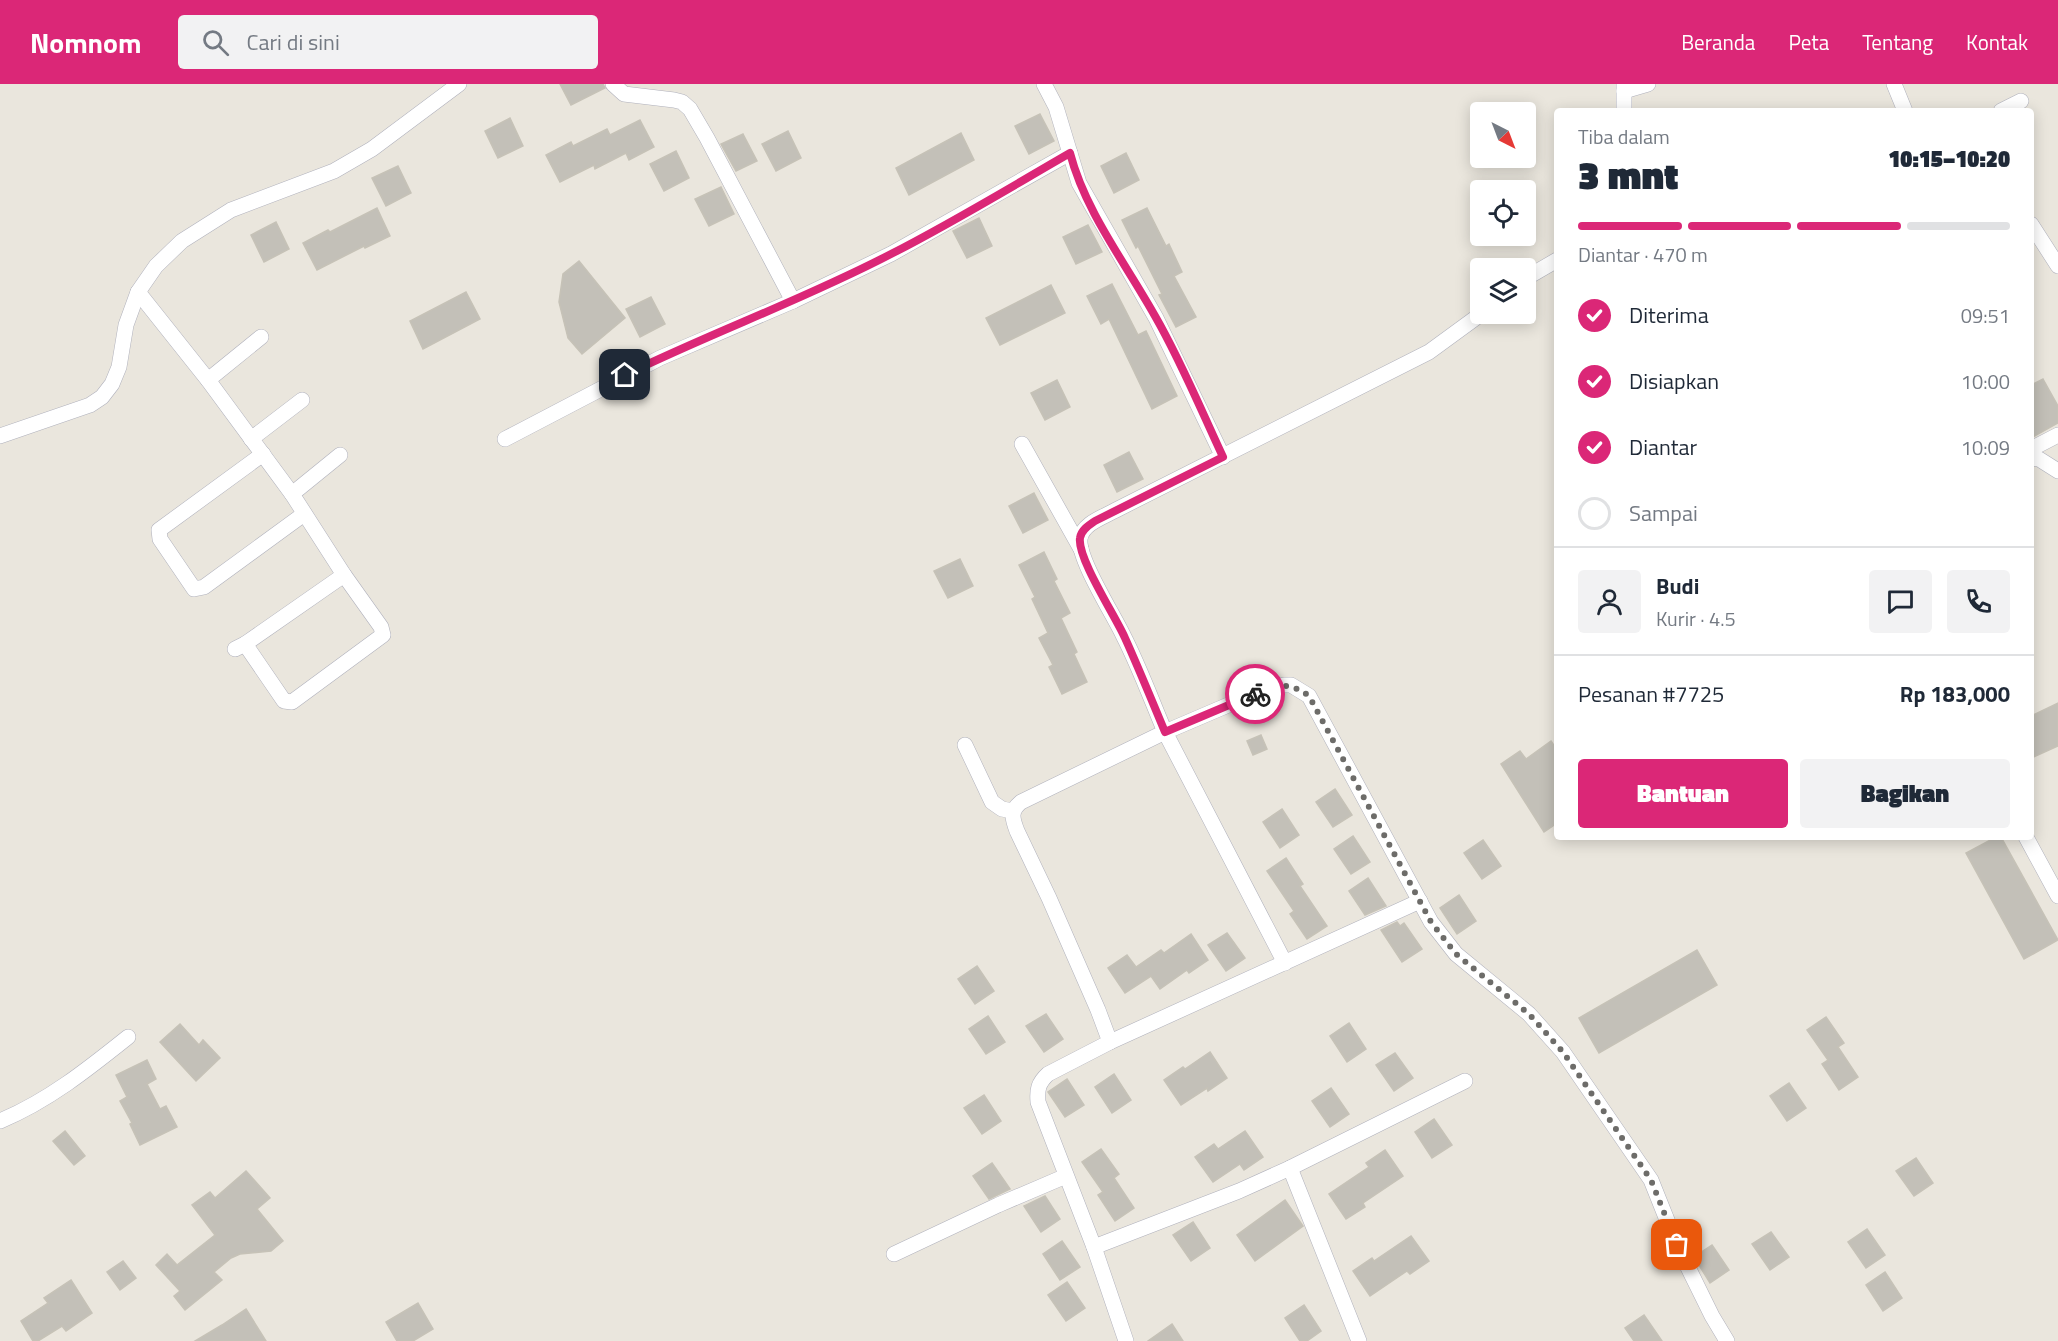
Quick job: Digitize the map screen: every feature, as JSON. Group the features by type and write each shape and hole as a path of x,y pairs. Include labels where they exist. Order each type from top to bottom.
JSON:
{"street":[{"path":"0,436 90,405 102,397 112,384 119,367 126,325 138,292 156,266 182,241 231,210 334,171 372,149 459,84"},
{"path":"613,84 624,94 675,100 682,102 690,109 793,301"},
{"path":"1044,84 1056,107 1075,173 1087,200 1156,318 1223,457"},
{"path":"1624,108 1624,88 1647,84"},
{"path":"1894,84 1904,108"},
{"path":"2007,108 2021,101"},
{"path":"504,439 660,358 793,301 891,254 1070,153"},
{"path":"2034,229 2058,266"},
{"path":"1536,272 1554,262"},
{"path":"138,292 263,454 381,627 383,635 292,702 284,701 240,647 344,575"},
{"path":"1081,549 1080,538 1085,529 1095,521 1429,352 1470,322"},
{"path":"208,380 261,337"},
{"path":"251,439 302,400"},
{"path":"2034,447 2058,435"},
{"path":"1022,444 1081,549 1124,636 1165,732 1285,963"},
{"path":"263,454 159,530 160,539 194,590 204,586 304,514"},
{"path":"292,494 340,455"},
{"path":"2034,458 2058,471"},
{"path":"1110,1042 1098,1010 1017,831 1013,811 1021,802 1165,732 1261,691 1284,685 1300,689 1309,696 1314,704 1431,922 1456,954 1529,1014 1563,1052 1651,1180 1677,1245 1727,1341"},
{"path":"965,745 992,802 1002,809 1013,811"},
{"path":"2028,840 2058,896"},
{"path":"1125,1341 1094,1247 1038,1102 1037,1090 1040,1081 1048,1074 1110,1042 1420,901"},
{"path":"0,1121 43,1100 128,1037"},
{"path":"1094,1247 1239,1191 1465,1081"},
{"path":"1290,1168 1359,1341"},
{"path":"894,1254 1066,1176"}],"building":[{"path":"560,84 603,84 605,88 571,105"},
{"path":"1040,114 1054,141 1029,154 1015,126"},
{"path":"510,118 523,146 498,158 485,131"},
{"path":"640,120 654,147 629,160 626,153 595,169 594,165 560,182 546,155 571,142 573,146 607,129 610,135"},
{"path":"788,131 801,158 776,171 762,144"},
{"path":"961,133 974,160 909,195 896,168"},
{"path":"743,134 757,161 736,171 721,144"},
{"path":"676,151 689,178 664,191 650,164"},
{"path":"1126,153 1139,180 1114,193 1101,166"},
{"path":"398,166 411,193 386,206 372,178"},
{"path":"721,187 734,214 709,226 695,199"},
{"path":"377,208 390,236 365,248 364,246 317,270 303,243"},
{"path":"1147,208 1166,246 1169,244 1182,272 1174,276 1196,317 1176,327 1138,246 1136,248 1122,220"},
{"path":"979,218 992,246 967,258 953,231"},
{"path":"276,222 289,249 264,262 251,235"},
{"path":"1088,225 1102,252 1076,264 1063,237"},
{"path":"579,261 625,318 582,354 568,338 559,302 563,274"},
{"path":"1112,284 1138,335 1146,331 1177,396 1152,409 1109,319 1101,324 1087,296"},
{"path":"1051,285 1065,313 1000,345 986,318"},
{"path":"466,292 480,319 423,349 410,321"},
{"path":"651,297 665,324 640,337 626,309"},
{"path":"2043,379 2058,406 2058,423 2034,436 2034,384"},
{"path":"1057,380 1070,407 1045,420 1031,393"},
{"path":"1129,452 1143,479 1117,492 1104,465"},
{"path":"1034,493 1048,520 1023,533 1009,506"},
{"path":"1044,552 1057,579 1054,581 1070,613 1061,618 1077,652 1074,654 1087,682 1062,694 1049,667 1053,665 1039,638 1048,633 1032,599 1035,597 1019,565"},
{"path":"960,559 973,586 948,598 934,571"},
{"path":"2058,703 2058,746 2034,757 2034,715"},
{"path":"1261,735 1267,749 1253,755 1247,741"},
{"path":"1551,741 1554,746 1554,825 1544,832 1501,764 1520,751 1526,759"},
{"path":"1335,789 1352,815 1333,827 1316,802"},
{"path":"1282,809 1299,835 1280,848 1263,822"},
{"path":"1353,836 1370,862 1351,874 1334,849"},
{"path":"1483,840 1501,866 1482,879 1464,853"},
{"path":"1990,840 2003,840 2058,940 2024,959 1966,853"},
{"path":"1286,858 1303,884 1300,886 1327,926 1307,939 1290,914 1294,911 1267,871"},
{"path":"1368,878 1386,906 1365,915 1349,891"},
{"path":"1459,895 1476,921 1457,934 1440,908"},
{"path":"1397,922 1400,926 1404,923 1422,949 1402,962 1381,930"},
{"path":"1227,933 1245,958 1226,971 1208,945"},
{"path":"1191,934 1208,960 1189,973 1187,970 1160,989 1151,976 1125,993 1108,968 1127,955 1136,967 1161,950 1164,953"},
{"path":"1697,950 1717,985 1599,1053 1579,1018"},
{"path":"977,966 994,991 975,1004 958,979"},
{"path":"1046,1014 1063,1039 1044,1052 1026,1026"},
{"path":"988,1016 1005,1042 986,1054 969,1029"},
{"path":"1826,1017 1844,1043 1838,1047 1858,1077 1839,1090 1822,1064 1828,1060 1807,1030"},
{"path":"1349,1023 1366,1049 1347,1062 1330,1036"},
{"path":"180,1024 199,1045 203,1040 220,1058 196,1081 160,1042"},
{"path":"1210,1052 1227,1078 1181,1105 1164,1080"},
{"path":"1395,1053 1413,1078 1394,1091 1376,1065"},
{"path":"147,1060 156,1079 147,1084 160,1109 166,1106 177,1127 140,1145 130,1124 132,1123 120,1101 127,1097 116,1075"},
{"path":"1114,1074 1131,1100 1112,1113 1095,1087"},
{"path":"1067,1079 1084,1105 1065,1117 1048,1092"},
{"path":"1789,1083 1806,1108 1787,1121 1770,1096"},
{"path":"1331,1088 1349,1114 1330,1127 1312,1101"},
{"path":"984,1095 1001,1121 982,1134 964,1108"},
{"path":"1434,1119 1452,1145 1432,1158 1415,1132"},
{"path":"65,1131 85,1156 74,1165 53,1141"},
{"path":"1245,1131 1263,1157 1244,1170 1240,1164 1213,1182 1195,1157 1214,1144 1218,1149"},
{"path":"1101,1149 1119,1174 1114,1178 1134,1208 1115,1221 1098,1195 1103,1192 1082,1162"},
{"path":"1385,1150 1403,1176 1363,1203 1365,1207 1346,1219 1329,1194 1369,1167 1366,1163"},
{"path":"1916,1158 1933,1183 1914,1196 1896,1171"},
{"path":"992,1163 1010,1189 989,1199 973,1176"},
{"path":"246,1171 270,1198 257,1209 283,1241 271,1251 240,1254 231,1258 214,1272 222,1280 185,1310 174,1296 180,1291 156,1265 167,1254 177,1265 215,1235 192,1205 210,1192 215,1198"},
{"path":"1045,1196 1060,1219 1041,1232 1024,1206"},
{"path":"1285,1200 1303,1226 1255,1261 1237,1235"},
{"path":"1193,1222 1210,1248 1191,1261 1173,1235"},
{"path":"1867,1229 1885,1255 1866,1268 1848,1242"},
{"path":"1771,1232 1789,1257 1770,1270 1752,1244"},
{"path":"1411,1236 1429,1261 1410,1274 1407,1271 1370,1296 1353,1271 1372,1258 1374,1261"},
{"path":"1062,1241 1080,1267 1060,1280 1043,1254"},
{"path":"1712,1245 1729,1270 1710,1283 1694,1257"},
{"path":"123,1261 136,1278 120,1290 107,1272"},
{"path":"1885,1272 1902,1298 1883,1311 1866,1285"},
{"path":"71,1280 92,1313 66,1331 62,1326 38,1341 33,1341 21,1321 48,1303 44,1298"},
{"path":"1067,1282 1085,1308 1066,1321 1048,1295"},
{"path":"418,1303 433,1329 413,1341 397,1341 386,1322"},
{"path":"1304,1305 1321,1331 1307,1341 1300,1341 1285,1318"},
{"path":"246,1309 266,1341 195,1341 222,1325"},
{"path":"1644,1315 1662,1341 1634,1341 1625,1328"},
{"path":"1172,1324 1183,1341 1148,1341"}],"way so far":[{"path":"1255,694 1291,685 1309,696 1431,922 1456,954 1529,1014 1563,1052 1651,1180 1677,1245"}],"route":[{"path":"625,375 793,301 891,254 1070,153 1075,173 1087,200 1156,318 1223,457 1095,521 1085,529 1080,538 1081,549 1124,636 1165,732 1255,694"}]}
